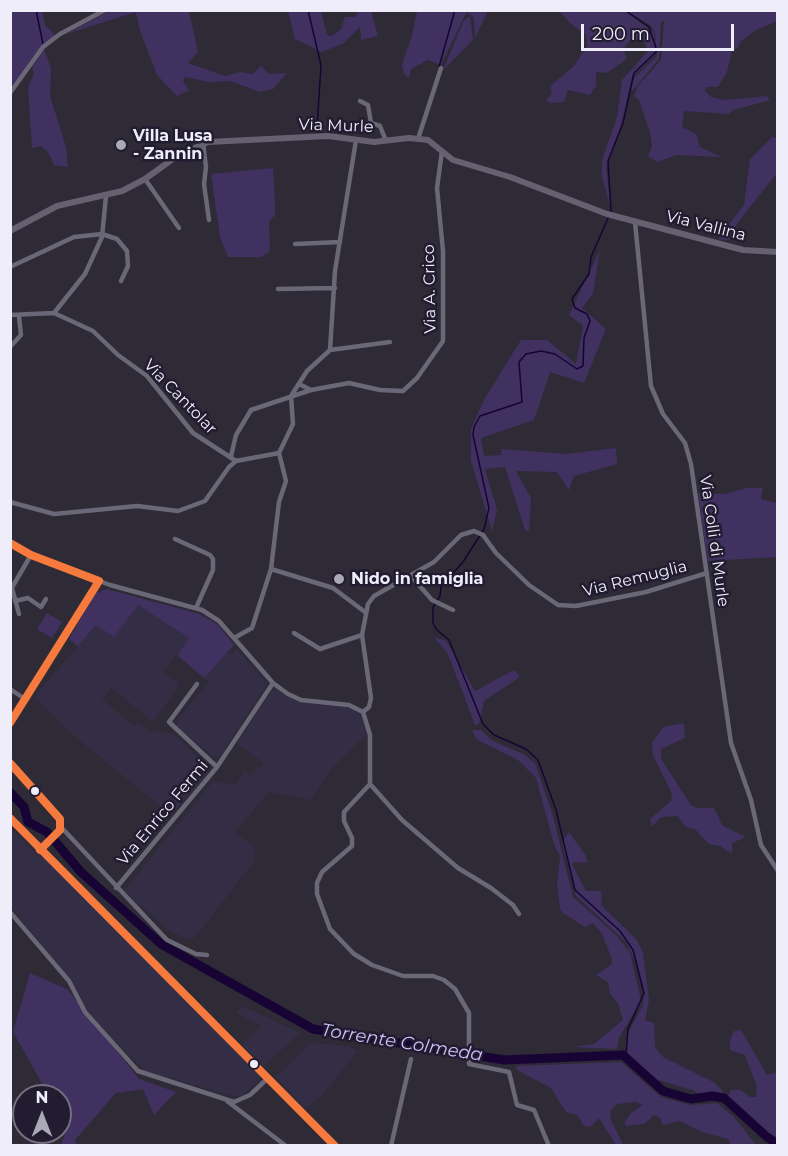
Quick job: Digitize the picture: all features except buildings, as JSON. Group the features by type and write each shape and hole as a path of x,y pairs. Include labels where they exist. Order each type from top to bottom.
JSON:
{"main road":[{"name":"Via Murle","path":"10,231 57,206 106,196 145,179 170,160 203,143 328,136 386,141 418,139"},
{"path":"418,139 428,140 453,160 510,177 610,215 630,220"},
{"name":"Via Vallina","path":"630,220 743,250 777,252"},
{"path":"10,817 40,850 336,1146"}],"street":[{"path":"10,93 43,47 60,34 105,10"},
{"path":"418,139 441,68"},
{"path":"360,100 368,105 371,123 380,126 386,141"},
{"path":"330,350 340,242 356,140"},
{"path":"203,143 208,220"},
{"name":"Via A. Crico","path":"231,456 236,435 251,410 310,390 349,383 380,390 403,390 417,378 443,341 443,251 437,188 442,151"},
{"path":"145,179 179,228"},
{"path":"11,315 54,313 85,274 102,234 106,196"},
{"name":"Via Colli di Murle","path":"630,220 635,222 651,386 663,414 687,447 694,477 731,743 751,800 761,844 777,871"},
{"path":"10,267 74,237 102,234 117,239 127,251 128,266 121,281"},
{"path":"295,244 340,242"},
{"path":"278,289 335,288"},
{"name":"Via Cantolar","path":"54,313 101,336 118,355 147,376 193,433 236,461"},
{"path":"10,347 21,335 19,316"},
{"path":"234,638 252,628 272,569 279,502 286,481 279,453 293,424 291,396 310,367 330,350 390,342"},
{"path":"299,384 310,390"},
{"path":"10,502 54,514 137,506 178,511 205,501 229,467 236,461 279,453"},
{"name":"Via Remuglia","path":"365,612 374,596 434,562 461,535 477,532 483,535 496,553 529,585 558,605 576,606 646,592 707,573"},
{"path":"175,539 210,555 213,560 213,570 196,608"},
{"path":"10,543 31,555 99,581 196,608 219,621 273,683 301,700 349,705 363,712 368,721 370,741 370,784 402,820 458,868 506,900 519,914"},
{"path":"19,614 11,589 31,555"},
{"path":"272,569 333,588 365,612 363,635 371,698 369,707 363,712"},
{"path":"411,576 432,600 453,610"},
{"path":"10,724 99,581"},
{"path":"15,601 28,598 41,607 46,599"},
{"path":"294,633 320,649 363,635"},
{"name":"Via Enrico Fermi","path":"10,762 59,818 60,830 116,888 217,767 273,683"},
{"path":"197,684 169,722 217,767"},
{"path":"10,689 25,699"},
{"path":"370,784 344,812 344,821 352,838 352,846 322,872 317,880 317,894 330,929 354,954 372,965 395,975 433,976 449,984 461,996 469,1013 471,1035 468,1062 478,1067 509,1072 517,1105 534,1110 549,1146"},
{"path":"40,850 60,830"},
{"path":"116,888 167,940 196,954 207,955"},
{"path":"10,912 69,981 85,1012 138,1071 227,1101 241,1101 268,1077"},
{"path":"391,1146 411,1059"},
{"path":"227,1101 286,1146"}],"shaded area":[{"path":"111,10 189,11 198,52 188,63 225,76 240,72 253,74 261,66 269,74 287,73 273,89 260,92 230,81 209,82 185,77 183,81 189,90 177,96 157,75 139,28 136,12 66,34"},
{"path":"11,11 42,11 45,25 55,35 41,47 11,89"},
{"path":"288,11 321,11 327,35 332,36 341,29 345,17 355,17 359,11 371,11 378,36 361,40 360,27 344,43 322,52 295,39"},
{"path":"417,11 467,11 441,65 428,60 411,69 409,78 404,74 402,64 412,36"},
{"path":"469,11 488,11 475,38 474,18 470,14 467,15"},
{"path":"559,11 624,11 654,32 655,55 632,77 620,130 606,167 611,210 602,176 602,160 617,117 622,80 648,51 643,39 630,40 623,49 627,58 623,62 606,73 596,72 596,86 590,95 568,90 564,102 550,103 546,100 552,94 550,86 574,66 587,46 586,35"},
{"path":"626,11 777,11 777,21 756,30 740,42 738,48 732,50 727,72 718,87 707,87 704,90 711,97 724,100 767,96 770,100 734,110 729,114 684,111 682,127 696,134 700,147 722,157 676,155 658,162 648,156 652,146 650,132 639,100 634,96 638,86 661,60 664,21 661,21 659,59 633,90 630,90 634,78 657,56 655,32 650,25"},
{"path":"470,16 473,40 443,70 464,20"},
{"path":"44,49 51,68 50,96 66,147 68,167 54,165 48,152 41,146 32,148 28,88 34,73 32,67"},
{"path":"772,137 777,138 777,173 738,222 729,240 718,239 744,205 750,159"},
{"path":"273,168 275,215 269,221 270,251 261,257 228,257 220,237 211,174"},
{"path":"600,250 593,293 582,308 606,329 584,383 550,372 534,420 481,438 484,456 502,455 501,449 567,454 616,448 617,464 574,476 569,490 557,472 516,471 531,498 529,531 525,530 505,467 485,469 497,510 492,531 471,461 471,429 484,400 521,340 547,340 576,364 583,326 569,315"},
{"path":"747,488 763,488 761,499 777,503 777,557 708,561 698,493 724,494"},
{"path":"107,589 199,614 218,625 234,645 204,678 177,655 189,638 138,605 114,637 96,625 78,646 69,639 96,593"},
{"path":"138,605 189,638 163,672 180,684 153,722 112,688 102,699 135,727 138,723 151,733 155,731 174,734 209,767 208,774 171,815 72,734 34,697 96,625"},
{"path":"47,613 62,622 52,638 37,629"},
{"path":"434,637 446,641 475,691 514,670 520,677 484,701 479,724 475,725 448,654"},
{"path":"237,649 267,684 222,753 212,756 178,727 177,720 209,682 204,678 227,652 231,655"},
{"path":"276,688 292,698 352,708 362,716 367,734 331,769 311,800 269,792 235,832 254,846 255,860 197,935 192,939 171,932 124,891 213,781 235,785 244,771 251,775 264,763 237,744 265,699"},
{"path":"684,723 685,738 661,749 661,759 691,805 697,808 714,808 723,826 746,837 732,843 732,854 720,846 709,844 696,830 685,826 678,816 661,817 652,827 650,819 671,801 672,794 653,755 652,743 663,727"},
{"path":"472,730 481,730 493,741 523,754 535,763 553,816 573,897 616,935 630,953 641,1000 619,1038 617,1049 572,1047 594,1044 623,1020 618,1003 610,994 608,982 596,975 611,965 612,959 602,934 593,923 585,927 563,913 560,908 557,885 560,856 554,844 536,778 518,760 476,739"},
{"path":"10,828 41,858 43,856 262,1077 243,1095 232,1096 146,1071 83,1008 57,964 11,907"},
{"path":"569,832 586,856 587,863 574,862 572,864 586,891 600,891 601,905 637,940 643,953 649,1000 645,1020 654,1023 655,1047 663,1057 715,1083 725,1094 723,1099 705,1099 693,1090 658,1080 644,1071 640,1072 626,1059 628,1033 643,1005 644,991 637,965 626,942 576,896 562,842"},
{"path":"30,973 67,989 139,1079 176,1092 154,1115 143,1089 116,1093 75,1140 76,1145 61,1145 72,1144 72,1084 42,1084 13,1032"},
{"path":"243,1006 300,1033 264,1066 242,1045 261,1026 236,1013"},
{"path":"741,1030 767,1075 777,1072 777,1139 772,1139 772,1143 748,1120 727,1106 726,1100 731,1090 741,1090 750,1097 756,1097 757,1087 745,1055 730,1050 730,1040 734,1031"},
{"path":"310,1043 349,1046 357,1052 324,1093 306,1109 276,1077"},
{"path":"621,1062 661,1097 690,1105 717,1103 735,1118 756,1145 731,1145 728,1139 705,1133 679,1121 663,1125 660,1118 654,1115 644,1124 626,1126 624,1123 631,1113 643,1105 636,1102 617,1104 610,1111 611,1120 623,1145 616,1145 599,1118 590,1127 584,1126 577,1115 566,1112 551,1088 517,1070 516,1066"}],"waterway":[{"path":"36,10 43,44"},
{"path":"308,10 321,65 317,128"},
{"path":"439,67 455,10"},
{"path":"611,212 608,161 623,123 634,73 657,51 649,27 625,10"},
{"path":"609,216 591,257 589,274 572,299 575,308 587,314 590,321 584,338 583,366 577,369 555,354 541,351 526,354 519,362 522,402 480,416 474,427 473,435 489,508 484,529 463,562 441,587 440,596 433,607 433,623 437,630 449,640 483,724 494,735 526,749 538,760 556,810 575,890 620,931 633,950 644,993 628,1029 626,1057"},
{"name":"Torrente Colmeda","path":"10,792 24,807 28,822 47,832 81,872 161,944 313,1029 504,1060 623,1055 663,1091 691,1099 712,1096 724,1098 767,1137 778,1144"}],"transit line":[{"path":"10,543 31,555 99,581"},
{"path":"10,723 99,581"},
{"path":"10,763 60,819 60,830 40,850"},
{"path":"10,818 335,1146"}],"place":[{"name":"Villa Lusa - Zannin","path":"121,145"},
{"name":"Nido in famiglia","path":"339,579"}]}
